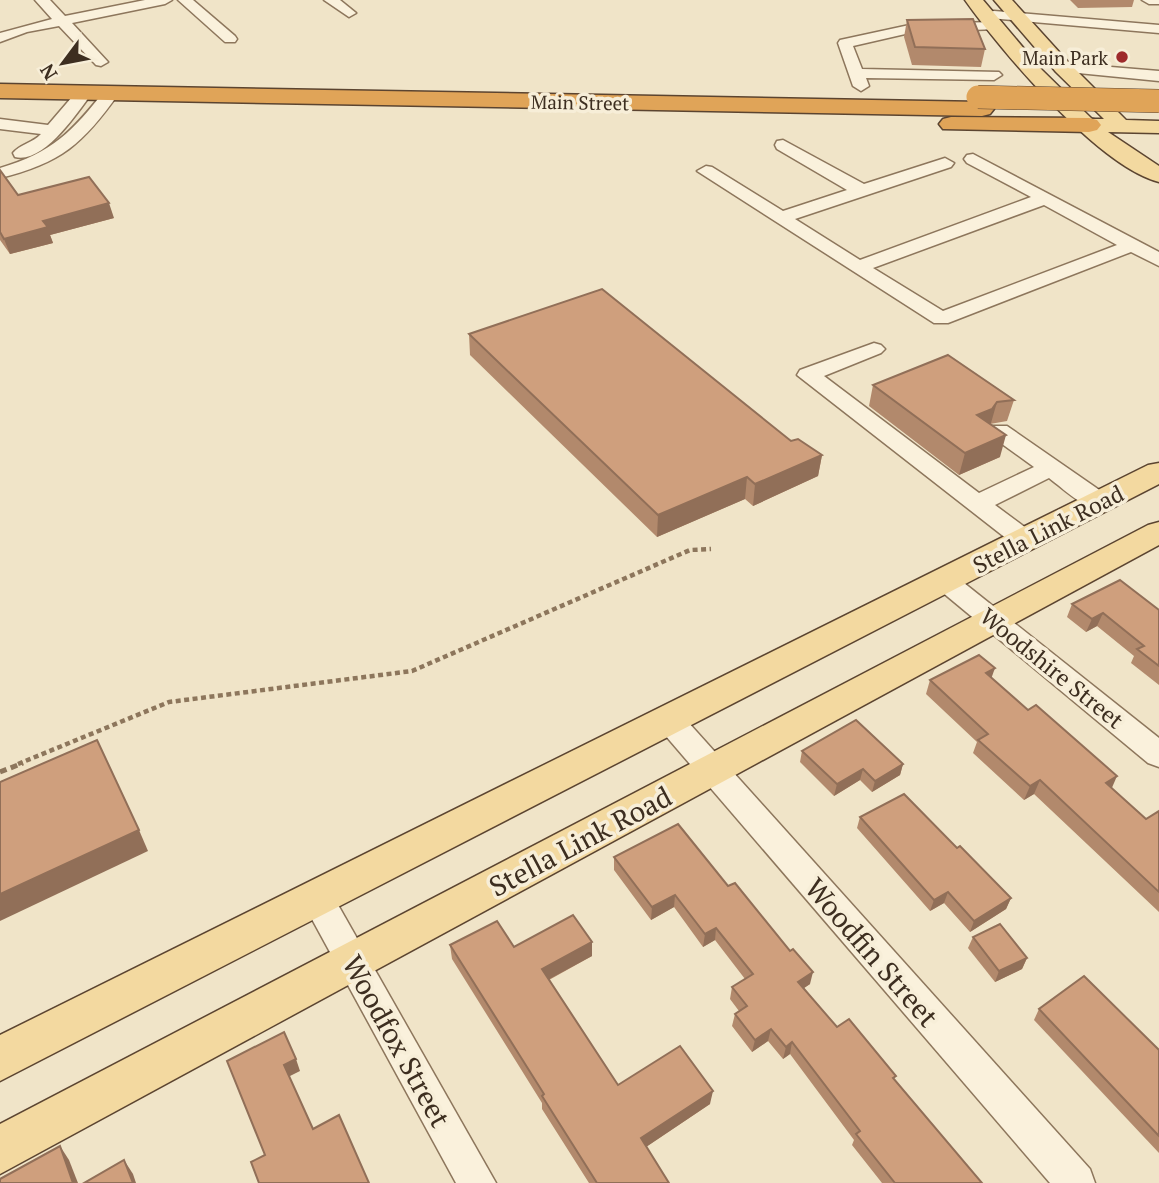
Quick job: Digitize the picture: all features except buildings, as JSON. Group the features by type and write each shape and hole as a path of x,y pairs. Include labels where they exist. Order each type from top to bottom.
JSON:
{"highway":[{"path":"128,90 416,77 859,80 1007,96 1029,114 1025,120 1012,125"},
{"name":"Main Street","path":"0,80 128,90"},
{"path":"128,90 396,111 1089,125"},
{"path":"986,93 1051,90"},
{"name":"Main Street","path":"0,91 986,93 1159,101"},
{"name":"Main Street","path":"986,93 1159,115"}],"main road":[{"path":"1003,0 1086,91 1122,126 1159,153"},
{"path":"984,13 1051,90 1120,152 1159,175"},
{"path":"1051,90 1159,92"},
{"path":"1159,92 1146,96 1142,102 1159,115"},
{"path":"1089,125 1159,127"},
{"name":"Stella Link Road","path":"4,1054 317,899 1159,472"},
{"name":"Stella Link Road","path":"0,1150 1159,532"}],"street":[{"path":"42,0 101,62"},
{"path":"0,38 23,29 165,0"},
{"path":"185,0 230,38"},
{"path":"331,0 349,13"},
{"path":"1149,0 1159,0"},
{"path":"859,80 845,43 984,13 1159,29"},
{"path":"1095,24 1096,34 1115,41"},
{"path":"1063,68 1159,76"},
{"path":"0,173 25,167 65,148 128,90"},
{"path":"0,160 30,150 55,131 85,93"},
{"path":"0,124 55,131"},
{"path":"783,145 862,191"},
{"path":"973,159 1159,260"},
{"path":"781,218 945,163"},
{"path":"706,171 941,319 1133,245"},
{"path":"858,267 1046,198"},
{"path":"874,349 808,375 1025,540"},
{"path":"999,431 1099,502"},
{"path":"977,504 1050,468"},
{"name":"Woodshire Street","path":"945,581 1159,755"},
{"name":"Woodfin Street","path":"669,720 1076,1183"},
{"name":"Woodfox Street","path":"317,899 477,1183"}],"path":[{"path":"0,772 169,702 412,671 690,550 711,549"}],"place":[{"name":"Main Park","path":"1122,57"}]}
